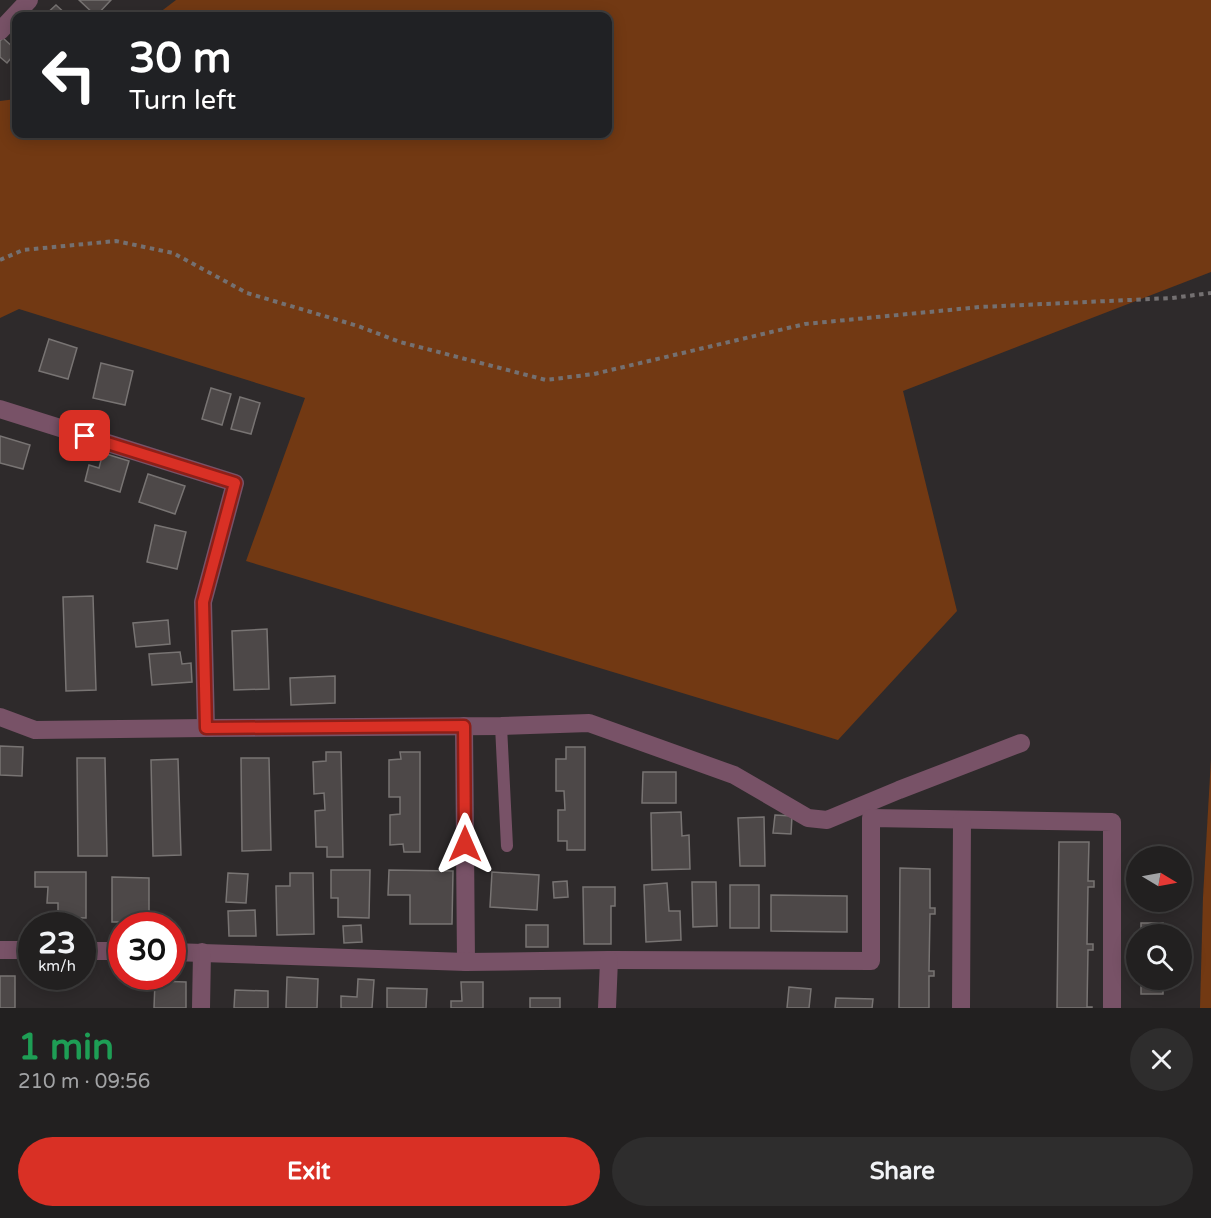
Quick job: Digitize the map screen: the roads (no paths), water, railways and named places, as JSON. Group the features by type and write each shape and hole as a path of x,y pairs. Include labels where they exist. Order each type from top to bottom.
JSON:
{"street":[{"path":"18,12 29,0"},
{"path":"0,31 12,18"},
{"path":"0,409 235,483 203,602 206,728"},
{"path":"0,717 35,730 501,726 589,723 734,775 808,818 827,820 1021,743"},
{"path":"464,726 466,962"},
{"path":"186,952 466,962 870,961 871,818 1112,822 1112,1008"},
{"path":"961,1008 962,820"},
{"path":"0,950 18,950"},
{"path":"201,1008 202,952"},
{"path":"607,1008 609,960"}],"lane":[{"path":"501,726 507,846"}]}
